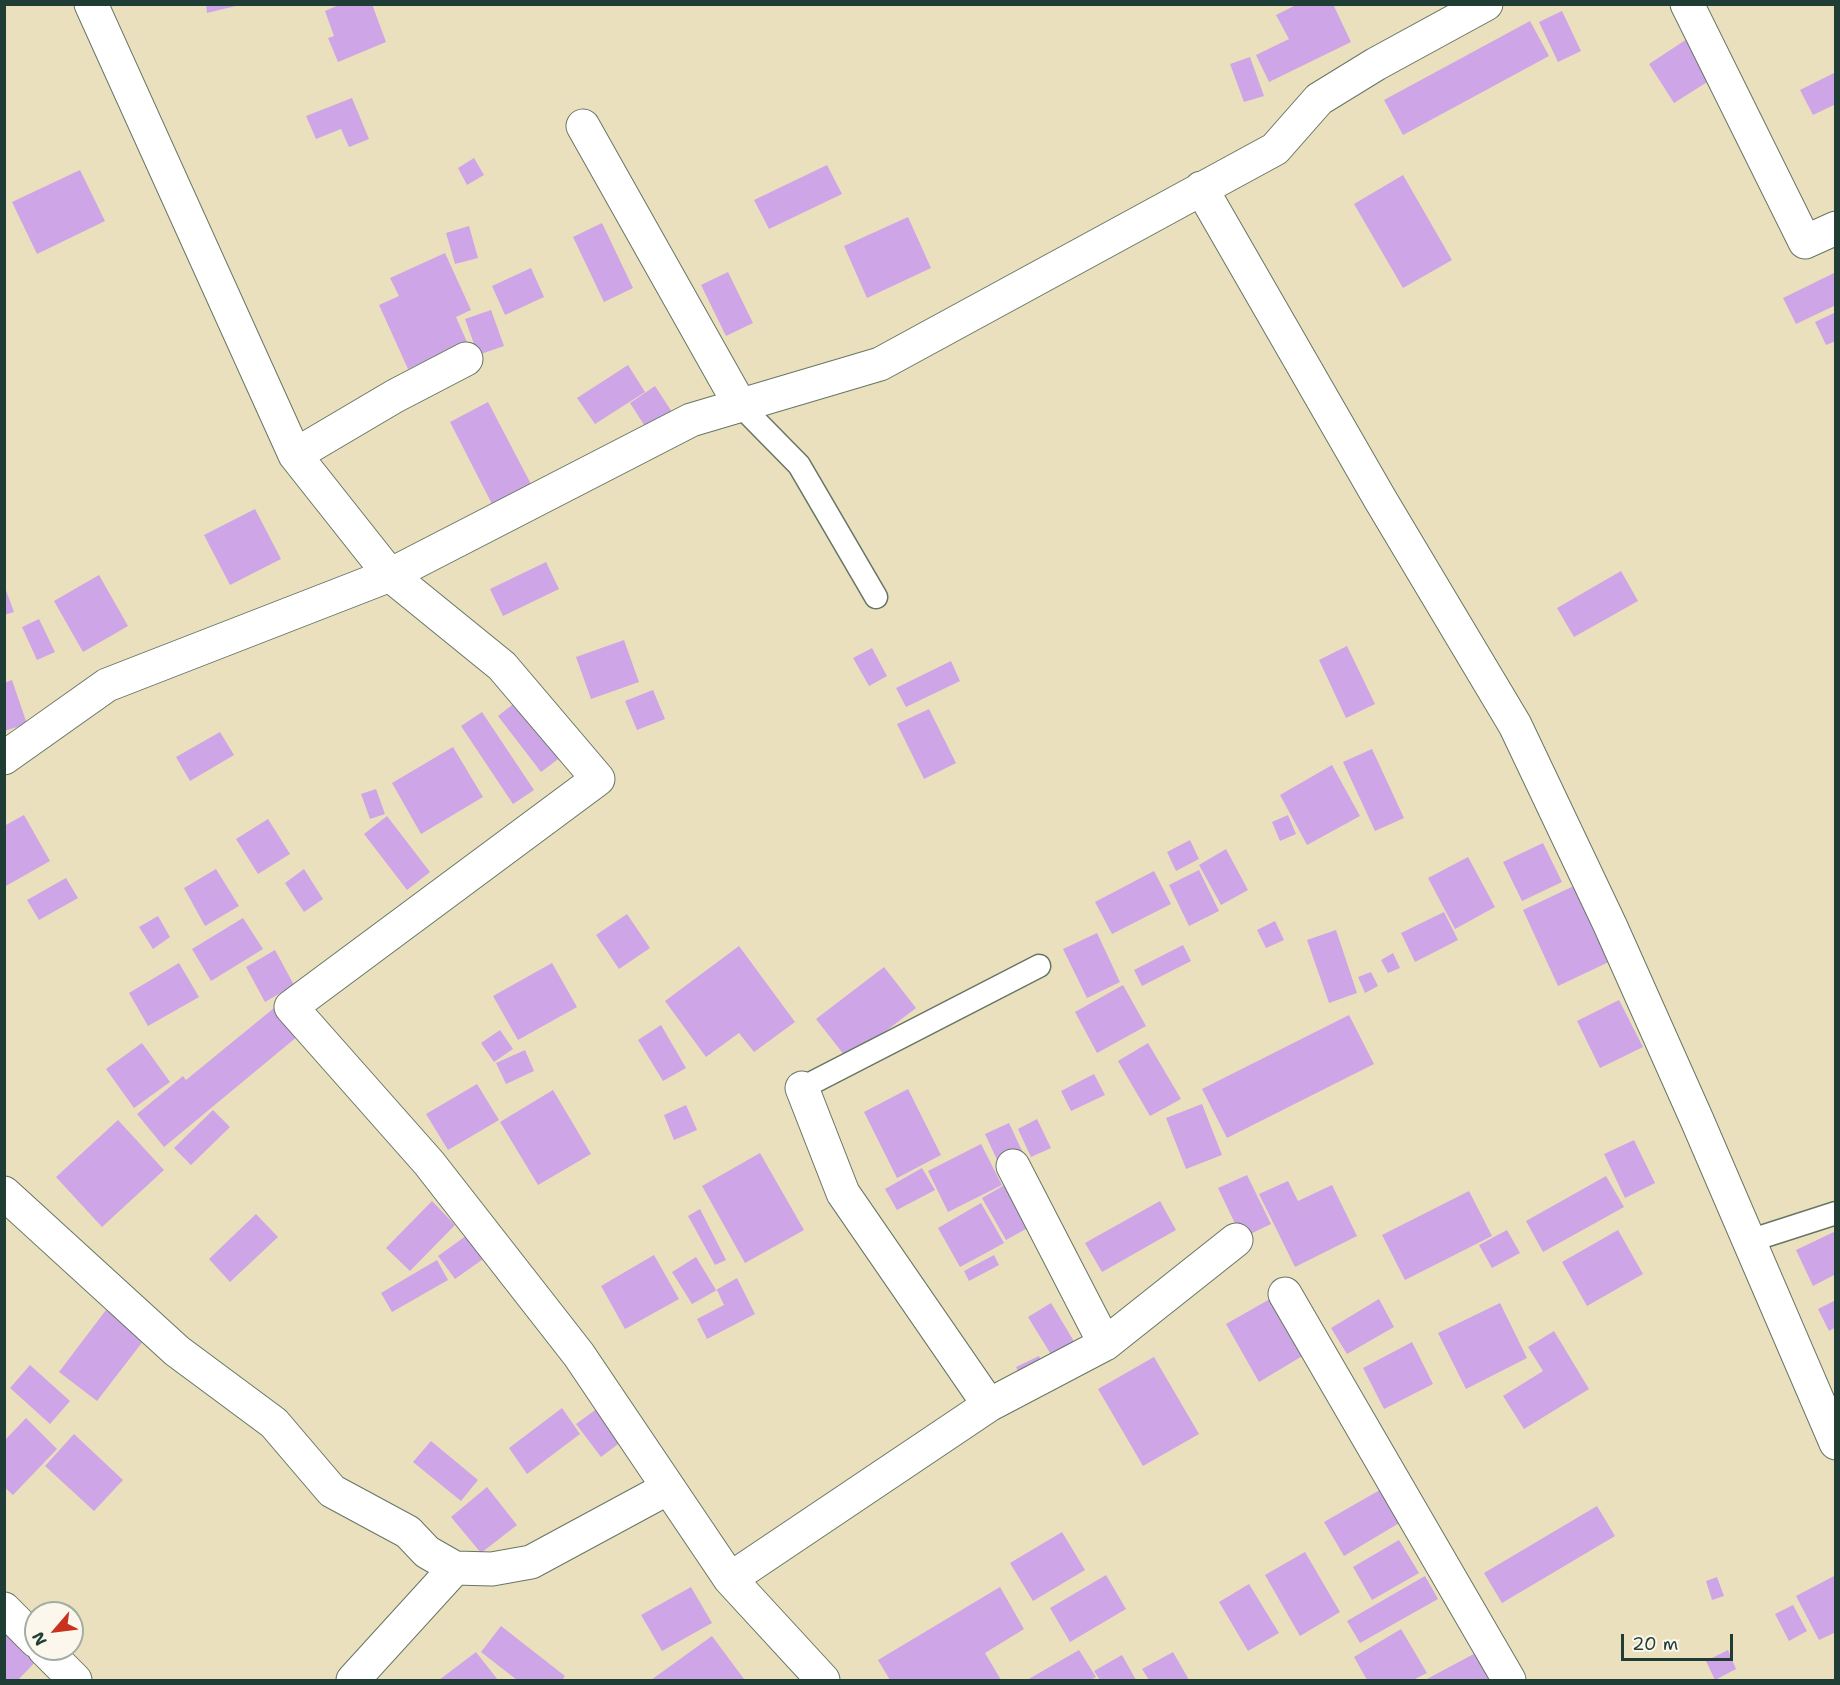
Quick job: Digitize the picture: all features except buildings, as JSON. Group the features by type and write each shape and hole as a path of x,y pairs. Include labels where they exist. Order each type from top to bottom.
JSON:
{"street":[{"path":"91,4 295,455 390,575 502,666 598,779 291,1007 429,1163 579,1355 730,1579 823,1680"},
{"path":"4,758 107,685 390,575 691,420 880,364 1275,149 1319,99 1376,64 1486,4"},
{"path":"1687,4 1805,242 1836,228"},
{"path":"583,126 740,405"},
{"path":"1201,188 1380,499 1515,726 1611,925 1836,1443"},
{"path":"295,455 395,396 466,359"},
{"path":"802,1088 843,1193 989,1405"},
{"path":"1013,1166 1106,1344"},
{"path":"4,1193 177,1351 274,1423 332,1491 408,1532 427,1552 455,1568 492,1569 531,1562 668,1488"},
{"path":"730,1579 989,1405 1106,1344 1236,1240"},
{"path":"1285,1294 1509,1680"},
{"path":"353,1680 455,1568"},
{"path":"4,1609 24,1629"},
{"path":"56,1661 75,1680"}],"lane":[{"path":"740,405 799,465 876,597"},
{"path":"802,1088 1039,966"},
{"path":"1749,1241 1836,1213"}]}
